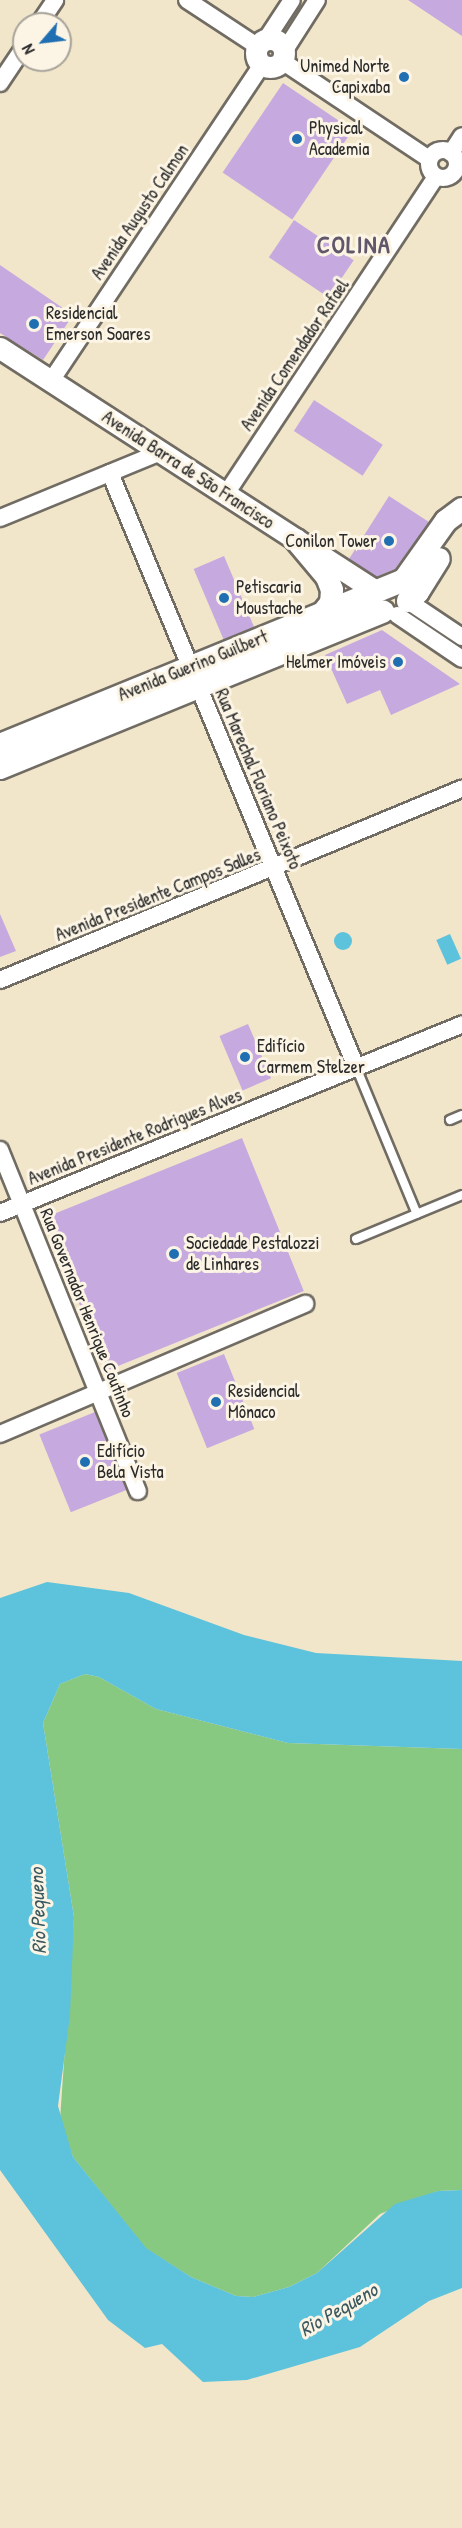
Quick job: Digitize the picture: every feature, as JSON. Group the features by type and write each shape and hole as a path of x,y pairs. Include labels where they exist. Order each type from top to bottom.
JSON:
{"main road":[{"path":"390,601 446,521 462,509"},
{"path":"390,601 418,592 456,530 462,514"},
{"path":"296,540 327,577 332,590 331,603 323,613"},
{"name":"Avenida Guerino Guilbert","path":"0,745 194,677 390,601"},
{"name":"Avenida Guerino Guilbert","path":"0,768 194,677 323,613 390,601"}],"street":[{"path":"187,0 271,52 429,159"},
{"name":"Avenida Augusto Calmon","path":"51,381 271,52 292,0"},
{"path":"271,52 317,0"},
{"path":"0,83 12,65"},
{"path":"451,153 462,136"},
{"path":"429,159 439,151 451,153"},
{"path":"429,159 430,171 436,177 444,179 458,174 457,164 451,153"},
{"name":"Avenida Comendador Rafael","path":"226,494 436,177"},
{"name":"Avenida Barra de São Francisco","path":"0,348 390,601 462,660"},
{"path":"0,518 161,452"},
{"name":"Rua Marechal Floriano Peixoto","path":"110,473 356,1067"},
{"name":"Avenida Barra de São Francisco","path":"390,601 462,637"},
{"name":"Avenida Presidente Campos Salles","path":"0,980 274,869 462,789"},
{"name":"Avenida Presidente Rodrigues Alves","path":"0,1213 462,1024"},
{"name":"Rua Governador Henrique Coutinho","path":"0,1150 138,1491"},
{"path":"0,1434 305,1304"}],"lane":[{"path":"356,1067 417,1214"},
{"path":"450,1120 462,1115"},
{"path":"356,1239 462,1195"}],"green space":[{"path":"85,1674 99,1677 156,1709 288,1743 462,1749 462,2190 438,2191 380,2214 317,2273 289,2287 253,2297 236,2296 191,2277 145,2248 73,2157 60,2120 74,1917 43,1723 60,1684"}],"water":[{"path":"339,932 347,932 352,937 350,948 339,950 334,945 334,937"},
{"path":"450,934 461,959 447,965 436,940"},
{"name":"Rio Pequeno","path":"47,1582 129,1593 244,1635 316,1653 462,1661 462,1749 288,1743 156,1709 99,1677 85,1674 60,1684 43,1723 74,1917 70,2015 58,2106 73,2157 146,2248 191,2277 236,2296 253,2297 289,2287 317,2273 395,2204 438,2191 462,2190 462,2288 429,2301 360,2347 247,2380 203,2382 162,2344 145,2348 108,2320 0,2170 0,1598"}],"building":[{"path":"408,0 462,0 462,36"},
{"name":"Physical Academia","path":"283,83 353,130 292,220 223,173"},
{"path":"294,220 354,260 329,298 269,257"},
{"name":"Residencial Emerson Soares","path":"0,265 73,315 43,360 0,333"},
{"path":"314,400 383,445 363,476 294,431"},
{"name":"Conilon Tower","path":"389,496 429,522 395,569 376,577 349,559"},
{"name":"Petiscaria Moustache","path":"224,556 254,627 224,640 194,569"},
{"name":"Helmer Imóveis","path":"382,630 460,684 391,715 380,690 347,704 325,655"},
{"path":"0,914 16,951 0,957"},
{"name":"Edifício Carmem Stelzer","path":"248,1024 271,1078 243,1090 219,1036"},
{"name":"Sociedade Pestalozzi de Linhares","path":"242,1138 304,1291 106,1371 45,1218"},
{"name":"Residencial Mônaco","path":"224,1354 254,1429 207,1448 177,1373"},
{"name":"Edifício Bela Vista","path":"95,1412 126,1490 71,1512 39,1434"}],"place":[{"name":"Unimed Norte Capixaba","path":"404,77"},
{"name":"Physical Academia","path":"297,139"},
{"name":"Residencial Emerson Soares","path":"34,324"},
{"name":"Conilon Tower","path":"389,541"},
{"name":"Petiscaria Moustache","path":"224,598"},
{"name":"Helmer Imóveis","path":"398,662"},
{"name":"Edifício Carmem Stelzer","path":"245,1057"},
{"name":"Sociedade Pestalozzi de Linhares","path":"174,1254"},
{"name":"Residencial Mônaco","path":"216,1402"},
{"name":"Edifício Bela Vista","path":"85,1462"}],"district":[{"name":"COLINA","path":"354,245"}]}
